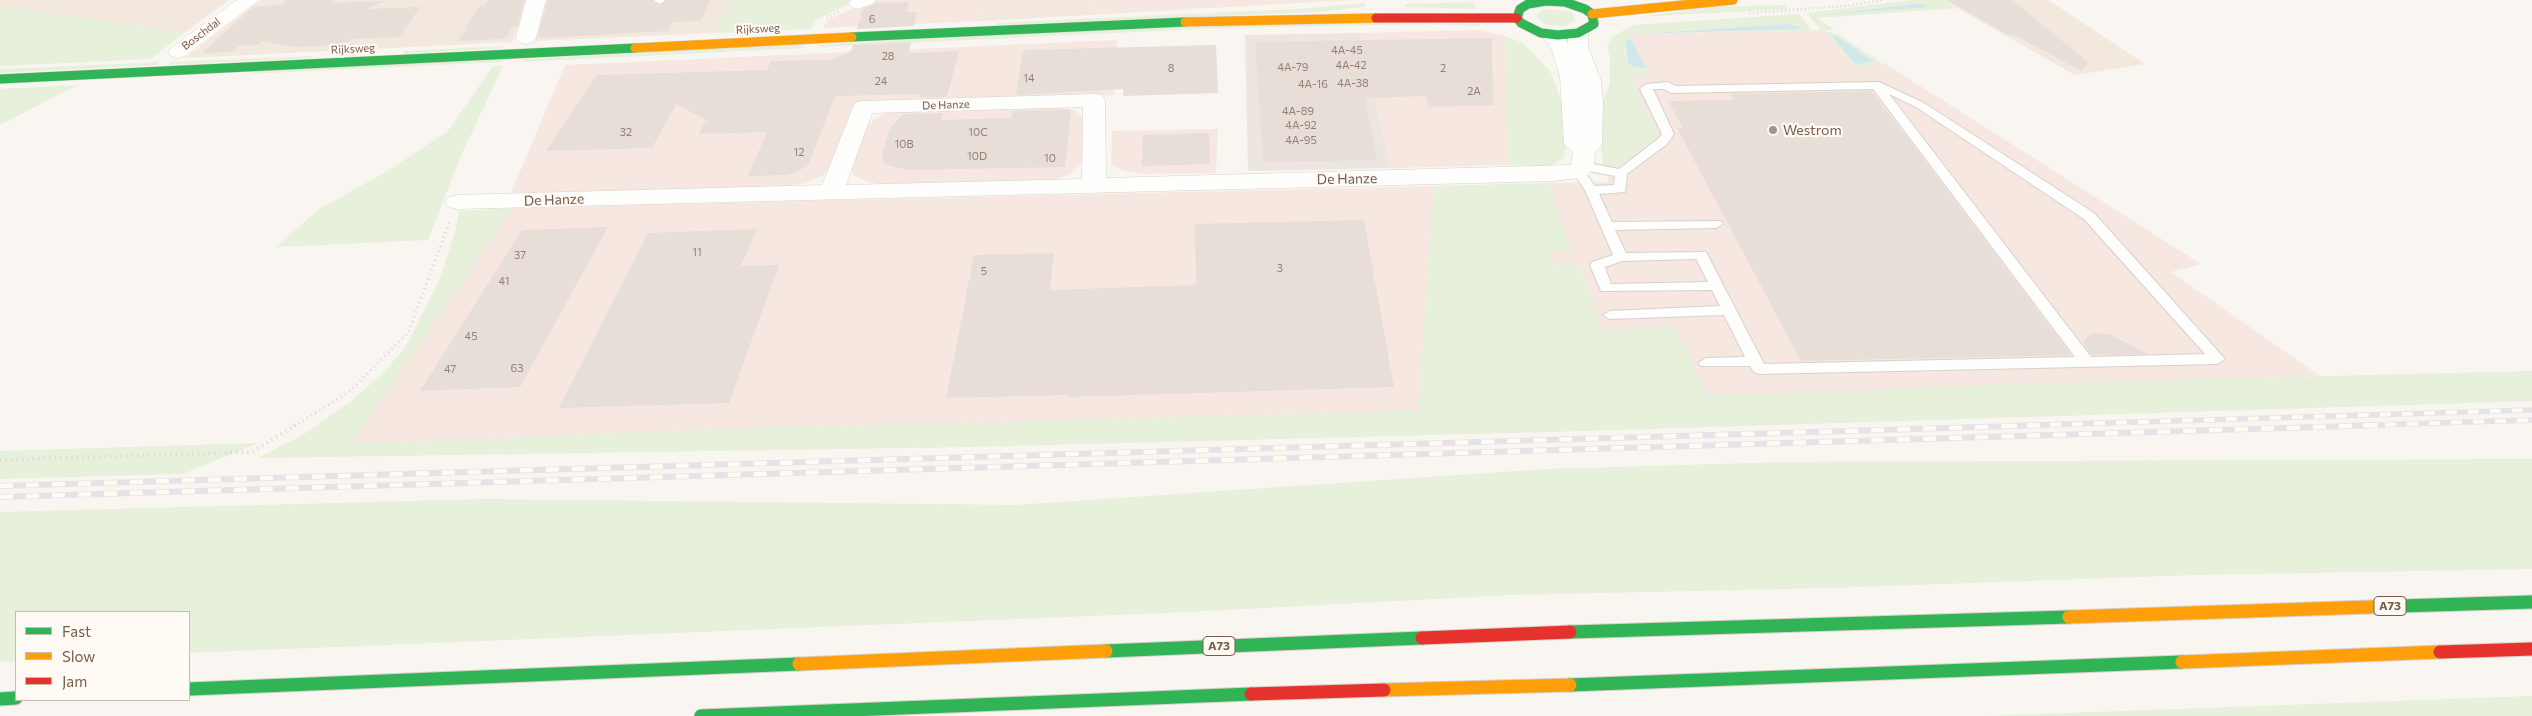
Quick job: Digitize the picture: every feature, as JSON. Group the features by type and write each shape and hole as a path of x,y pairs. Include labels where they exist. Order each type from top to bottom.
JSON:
{"main road":[{"path":"1592,14 1594,24 1578,34 1551,35 1530,29 1517,18 1518,12 1523,6 1546,0 1575,5 1592,14 1733,0"},
{"name":"Rijksweg","path":"0,79 1139,24 1373,16 1517,18"},
{"name":"A73","path":"190,689 1505,634 2532,602"},
{"path":"701,716 1163,696 1516,687 2532,649"},
{"path":"0,699 15,698"}],"street":[{"name":"Boschdal","path":"178,52 249,0"},
{"path":"526,38 536,0"},
{"path":"1578,34 1578,47 1591,81 1592,92 1591,144 1582,163"},
{"path":"1551,35 1561,47 1570,76 1575,144 1582,163"},
{"name":"De Hanze","path":"831,192 864,107 1094,100 1094,185"},
{"name":"De Hanze","path":"457,202 1554,174 1582,163"}],"lane":[{"path":"1591,190 1620,189 1621,172 1662,141 1668,134 1646,89 1650,86 1668,85 1671,90 1876,85 1888,88 1920,105 2089,216 2217,359 1759,369 1702,255 1620,257 1597,265 1606,288 1717,286"},
{"path":"1876,85 2087,362"},
{"path":"1582,163 1621,172"},
{"path":"1582,163 1591,190 1620,257"},
{"path":"1606,226 1716,224"},
{"path":"1610,315 1729,310"},
{"path":"1706,363 1755,361"}],"path":[{"path":"0,460 252,452 349,392 408,333 457,202"}],"shaded area":[{"path":"0,0 229,0 180,36 178,32 0,6"},
{"path":"261,0 529,0 512,42 185,58"},
{"path":"544,0 730,0 715,33 530,41"},
{"path":"874,0 983,0 981,21 823,28 829,19"},
{"path":"983,0 1091,0 1089,15 981,21"},
{"path":"1091,0 1351,0 1089,15"},
{"path":"1943,0 2048,0 2145,64 2075,75"},
{"path":"1478,30 1505,36 1508,165 1390,168 1361,33"},
{"path":"1825,30 1852,65 1863,68 1884,63 2201,264 2171,272 2320,376 1708,396 1673,325 1603,331 1578,264 1554,266 1549,251 1570,251 1549,183 1607,182 1610,168 1623,163 1656,137 1656,132 1631,77 1650,75 1628,34"},
{"path":"1361,33 1390,168 1248,171 1245,35"},
{"path":"1117,40 1114,95 855,102 830,167 822,176 806,183 784,187 511,193 565,65"},
{"path":"1055,107 1073,110 1084,118 1083,158 1081,164 1069,175 1051,180 879,184 865,181 853,175 851,166 864,128 879,116 903,110"},
{"path":"1218,129 1216,173 1141,174 1123,171 1111,164 1112,131"},
{"path":"1434,186 1418,411 720,429 351,444 512,208"}],"green space":[{"path":"730,0 858,0 816,20 811,29 715,33"},
{"path":"1912,0 1943,0 1957,8 1817,18 1835,30 1821,30 1807,13","holes":["1920,3 1927,7 1845,13"]},
{"path":"1474,2 1476,9 1406,7 1405,4"},
{"path":"1365,3 1365,7 1319,12 996,25 995,23 1296,9"},
{"path":"1785,5 1788,9 1637,17 1712,7"},
{"path":"0,6 178,32 180,36 151,59 0,66"},
{"path":"1544,9 1568,11 1573,14 1576,20 1564,27 1544,24 1536,16"},
{"path":"1799,14 1812,31 1701,33 1803,26 1793,24 1629,34 1631,39 1628,40 1624,51 1628,63 1632,67 1646,68 1651,76 1631,77 1656,132 1656,137 1623,163 1610,168 1603,165 1597,102 1598,100 1603,101 1610,83 1610,59 1607,45 1613,36 1634,25"},
{"path":"1308,22 1480,24 1480,26 1428,24 1219,28 820,47 816,45 1034,33"},
{"path":"1827,33 1838,34 1882,63 1864,68 1852,65"},
{"path":"1505,36 1523,43 1550,71 1564,107 1568,136 1563,159 1550,166 1508,165"},
{"path":"806,44 802,48 522,62 524,59"},
{"path":"504,46 501,48 403,54 404,51"},
{"path":"312,56 310,58 168,65 171,62"},
{"path":"502,59 503,62 248,74 256,71"},
{"path":"160,62 158,65 0,73 0,69"},
{"path":"493,66 503,66 460,158 428,240 276,247 319,209 386,172 448,131"},
{"path":"78,85 0,125 0,89"},
{"path":"1549,183 1571,251 1550,251 1554,266 1578,264 1603,331 1673,324 1708,396 2011,384 2532,371 2532,401 1586,431 971,447 258,458 301,436 350,402 382,374 405,348 440,278 455,232 459,211 512,208 352,444 720,429 1418,411 1434,186"},
{"path":"258,443 183,474 0,479 0,451"},
{"path":"2532,459 2532,569 2193,575 1829,588 1510,595 1187,612 190,653 190,611 15,611 15,661 0,662 0,512 485,499 1015,505 1547,469 1786,462"},
{"path":"2532,696 2532,716 1985,716"}],"water":[{"path":"1920,3 1928,7 1812,16 1851,12"},
{"path":"1788,24 1804,27 1796,29 1638,34"},
{"path":"1832,36 1836,36 1873,61 1859,64 1853,62"},
{"path":"1631,39 1646,68 1633,67 1628,63 1625,46 1626,41"}],"building":[{"path":"287,0 336,0 332,3 384,1 368,9 420,7 399,37 350,39 345,45 294,47 263,41 259,44 238,46 232,52 202,53 253,7 281,5"},
{"path":"488,0 524,0 517,27 514,25 506,37 500,39 458,41 468,27 465,27 481,5 485,5"},
{"path":"548,0 651,0 659,6 667,0 710,0 701,21 672,22 668,31 544,38 538,36"},
{"path":"1947,0 2012,0 2088,62 2082,71 2013,34 2008,35"},
{"path":"909,2 907,12 917,12 914,26 857,29 863,9 876,3"},
{"path":"1492,38 1493,105 1429,107 1426,96 1365,98 1377,160 1263,162 1255,42"},
{"path":"911,42 909,53 959,51 947,97 918,97 921,94 835,96 808,166 788,175 748,176 767,132 699,134 706,120 676,104 652,148 546,151 597,75 767,70 771,61 830,60 851,51 853,45"},
{"path":"1216,45 1218,93 1123,96 1123,89 1016,95 1023,50"},
{"path":"1871,91 2071,355 1801,361 1677,128 1683,128 1668,101 1733,100 1730,94"},
{"path":"1071,109 1065,167 907,170 888,165 881,158 890,129 903,114 943,113 941,120 1011,118 1013,111"},
{"path":"1209,133 1210,164 1142,166 1143,135"},
{"path":"1364,220 1394,387 1067,397 1068,395 946,398 974,255 1054,253 1050,290 1196,285 1195,224"},
{"path":"608,227 520,387 420,391 522,230"},
{"path":"757,229 741,266 779,265 729,403 559,408 648,233"},
{"path":"2094,333 2111,335 2148,354 2092,355 2083,343 2089,335"}],"railway":[{"path":"2006,426 2532,410"},
{"path":"2341,426 2532,420"},
{"path":"0,486 2047,425"},
{"path":"0,497 2383,425"}],"traffic: fast":[{"path":"1546,1 1565,2 1585,9 1592,14 1594,24 1578,33 1558,35 1541,33 1521,23 1517,18 1520,9 1528,4 1546,1"},
{"path":"852,37 1185,22"},
{"path":"0,79 635,48"},
{"path":"2400,606 2532,602"},
{"path":"1570,632 2069,617"},
{"path":"1106,651 1422,638"},
{"path":"1570,685 2182,662"},
{"path":"190,689 799,664"},
{"path":"701,716 1251,694"},
{"path":"0,699 15,698"}],"traffic: slow":[{"path":"1592,14 1733,0"},
{"path":"1185,22 1376,18"},
{"path":"635,48 852,37"},
{"path":"2069,617 2400,606"},
{"path":"799,664 1106,651"},
{"path":"2182,662 2440,652"},
{"path":"1384,690 1570,685"}],"traffic: jam":[{"path":"1376,18 1517,18"},
{"path":"1422,638 1570,632"},
{"path":"2440,652 2532,649"},
{"path":"1251,694 1384,690"}],"place":[{"name":"Westrom","path":"1773,130"}]}
